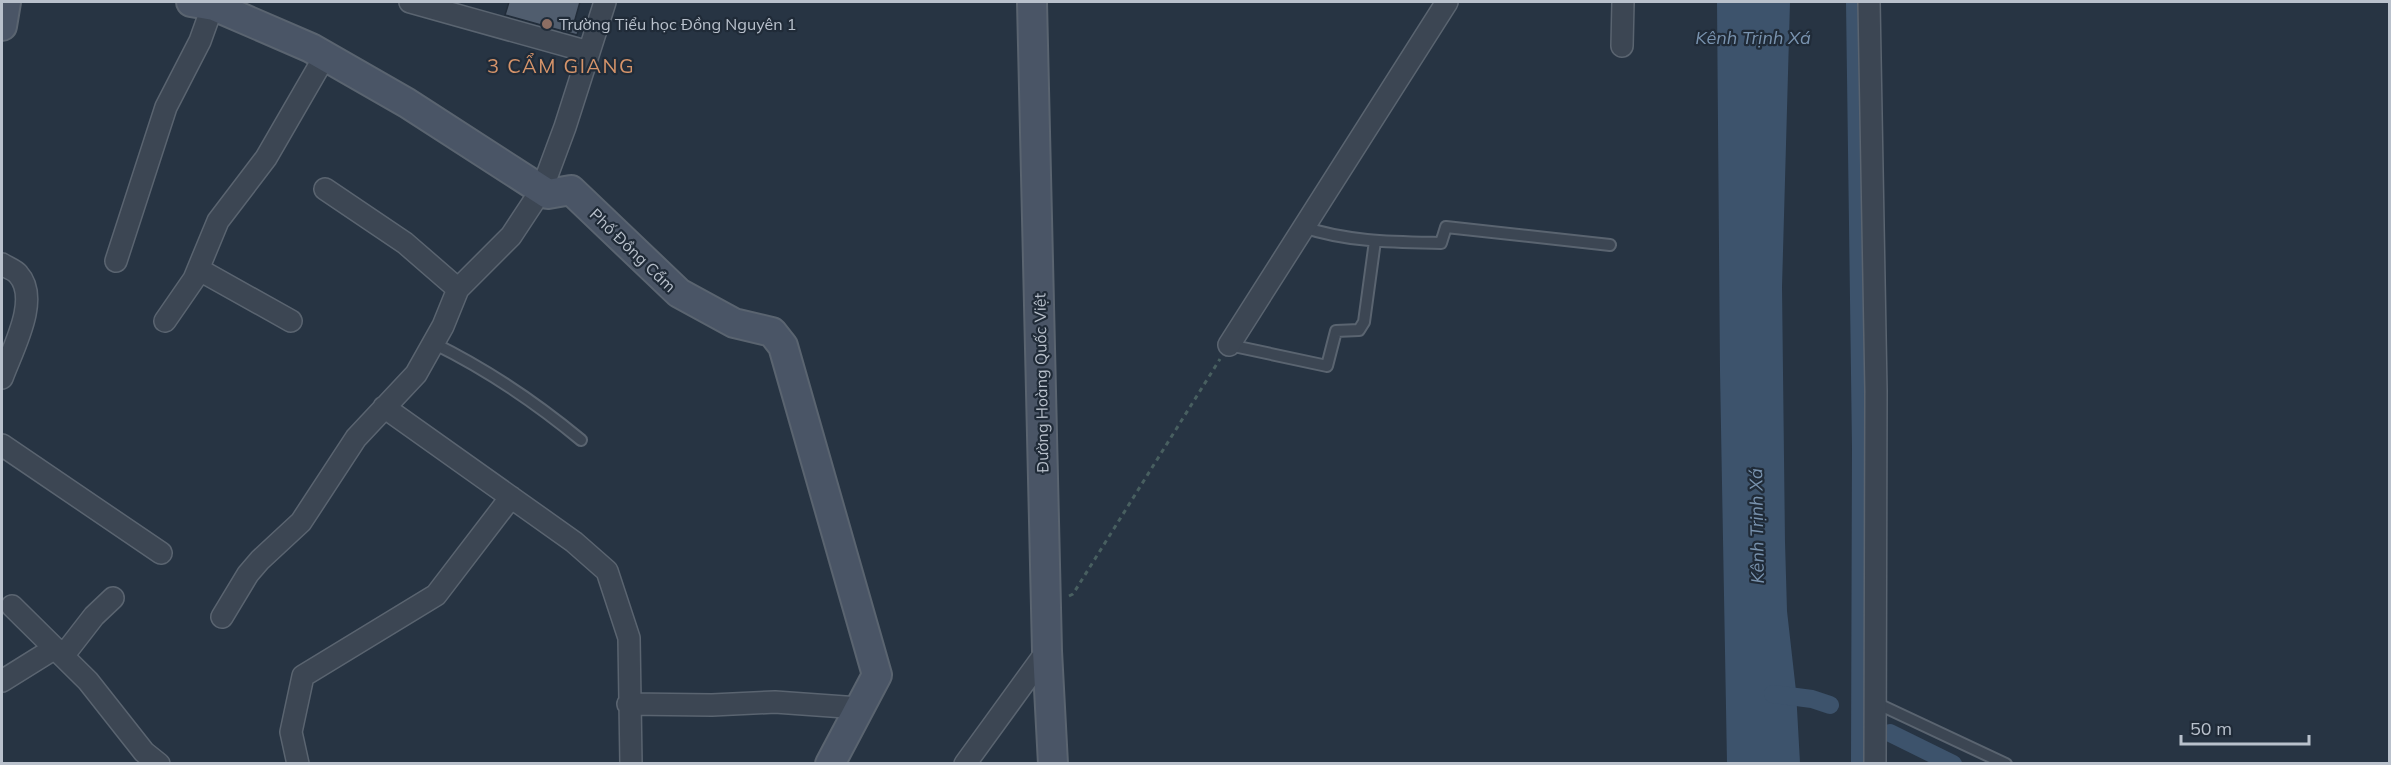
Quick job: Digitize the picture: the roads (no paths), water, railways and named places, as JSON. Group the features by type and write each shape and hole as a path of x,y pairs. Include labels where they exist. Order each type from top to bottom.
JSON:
{"street":[{"path":"2,26 6,2"},
{"path":"410,2 589,52"},
{"path":"222,617 248,574 301,522 356,438 416,374 442,327 458,289 511,236 542,189 605,2"},
{"name":"Đường Hoàng Quốc Việt","path":"1032,2 1047,651 1053,764"},
{"path":"1228,345 1447,2"},
{"path":"1622,46 1623,2"},
{"path":"1869,2 1876,403 1875,764"},
{"path":"116,261 166,107 200,40 206,3 325,56 407,103 542,189"},
{"path":"165,321 194,279 218,221 266,158 325,56"},
{"path":"326,189 405,243 458,289"},
{"name":"Phố Đồng Cẩm","path":"542,189 548,194 571,190 679,293 734,323 772,332 783,346 877,675 830,764"},
{"path":"2,264 18,273 29,297 27,310 2,378"},
{"path":"198,269 291,321"},
{"path":"384,407 574,542 607,571 628,638 631,764"},
{"path":"2,445 161,553"},
{"path":"298,764 291,732 303,676 436,595 511,497"},
{"path":"2,681 59,652 113,598"},
{"path":"12,606 88,681 144,752 159,764"},
{"path":"964,764 1047,651"},
{"path":"628,704 712,705 775,702 859,708"}],"lane":[{"path":"1302,227 1327,235 1375,241 1441,243 1446,227 1610,245"},
{"path":"1228,345 1327,366 1336,331 1356,331 1362,328 1375,241"},
{"path":"433,343 475,363 509,385 581,440"},
{"path":"1876,703 2006,764"}],"water":[{"name":"Kênh Trịnh Xá","path":"1717,2 1790,2 1782,287 1785,542 1787,611 1796,691 1800,763 1727,763 1720,371"}],"waterway":[{"path":"1855,2 1861,447 1860,764"},
{"path":"1773,694 1812,699 1830,705"},
{"path":"1890,733 1953,764"}],"place":[{"name":"Trường Tiểu học Đồng Nguyên 1","path":"547,24"}],"district":[{"name":"3 CẨM GIANG","path":"561,66"}]}
